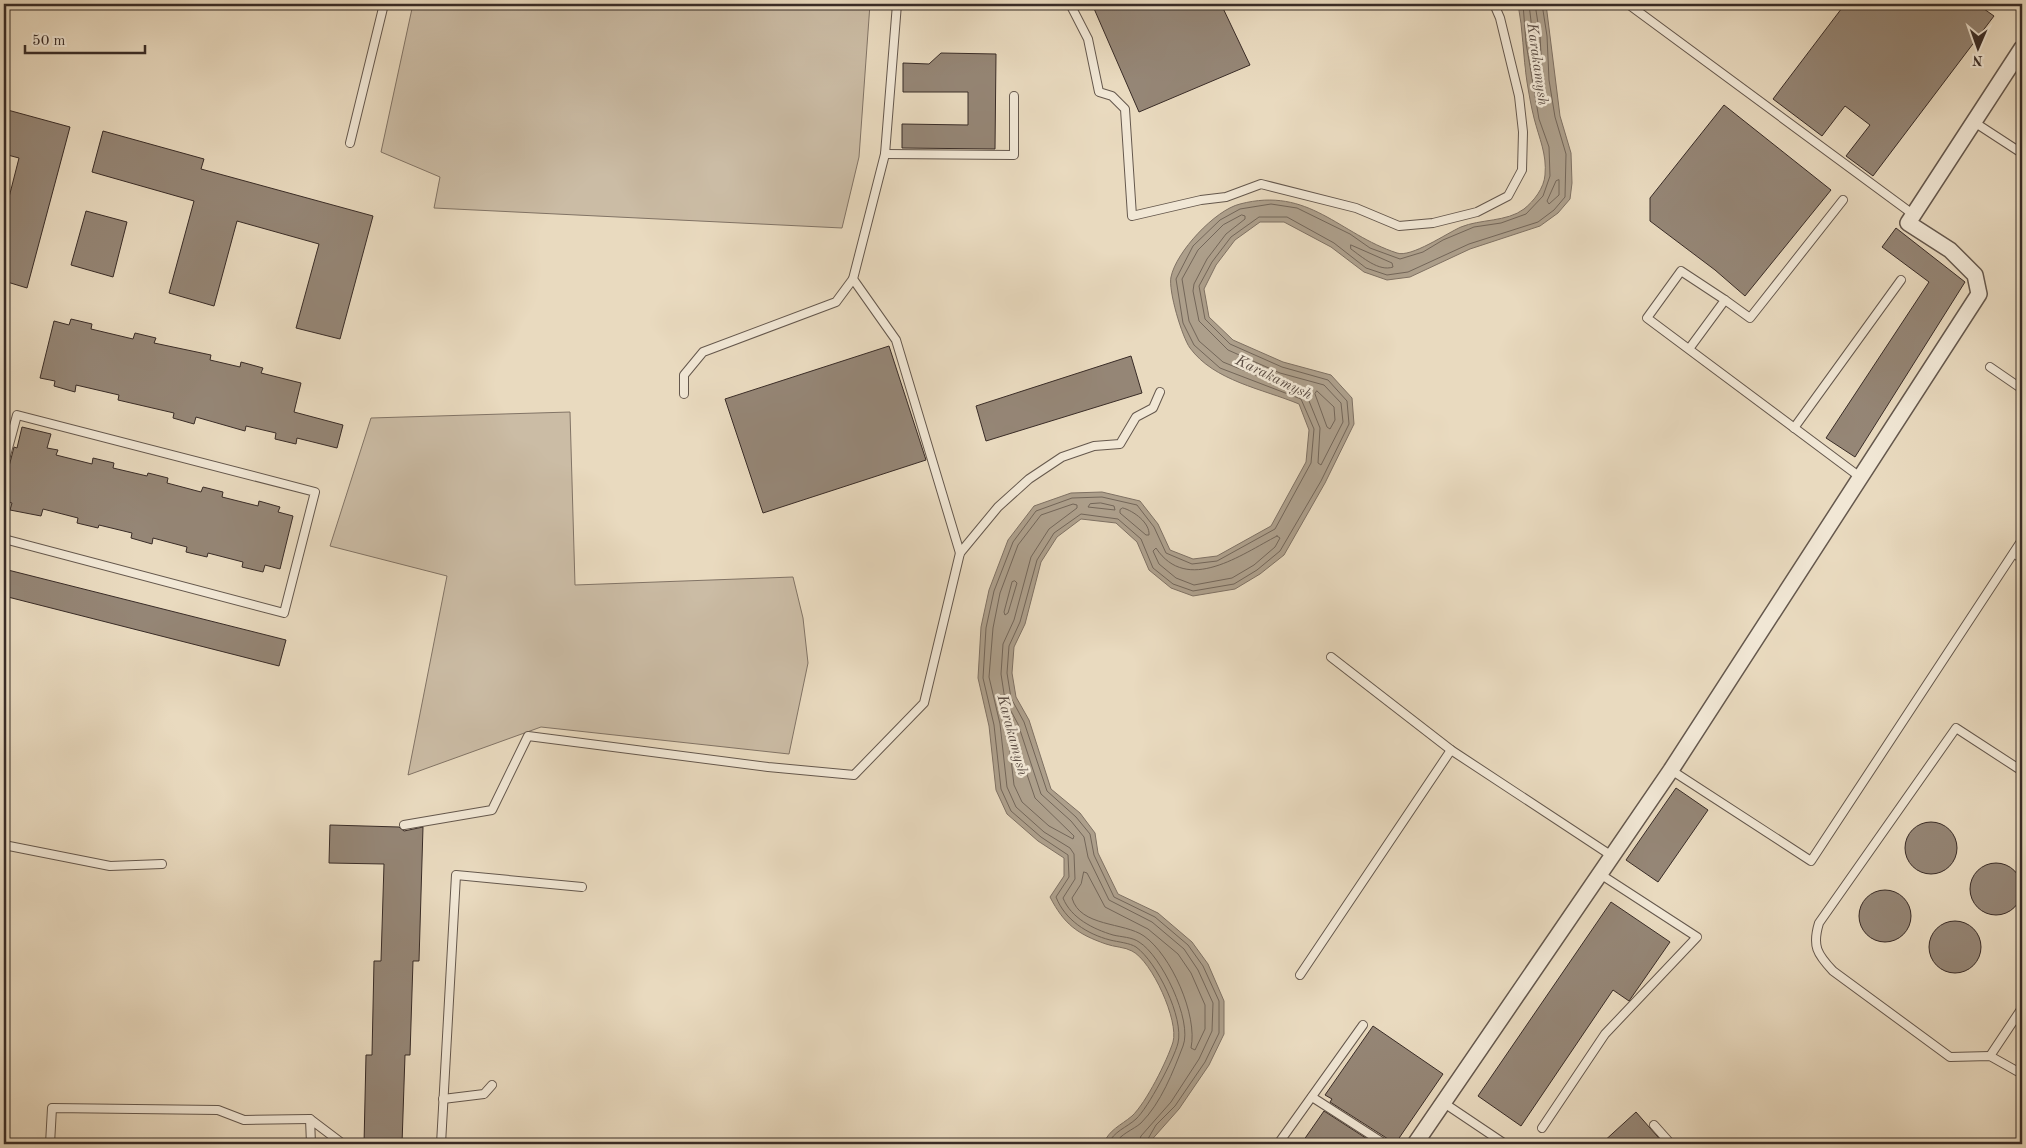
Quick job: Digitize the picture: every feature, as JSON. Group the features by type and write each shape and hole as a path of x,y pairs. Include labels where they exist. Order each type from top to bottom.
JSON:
{"street":[{"path":"1415,1144 1671,770 1979,294 1975,275 1956,256 1908,223 2022,48"}],"lane":[{"path":"350,143 384,4"},
{"path":"684,394 684,375 704,352 836,302 853,279 885,154 897,4"},
{"path":"1070,4 1088,39 1099,92 1112,96 1124,109 1132,216 1201,200 1226,197 1261,184 1356,208 1399,226 1434,223 1478,212 1508,196 1522,170 1523,132 1518,96 1500,18 1494,4"},
{"path":"1628,4 1914,215"},
{"path":"885,154 1014,155 1014,96"},
{"path":"1974,122 2020,152"},
{"path":"1843,200 1750,318 1681,270 1647,318 1860,477"},
{"path":"853,279 896,340 960,553"},
{"path":"1794,428 1901,280"},
{"path":"1689,349 1725,300"},
{"path":"1990,367 2022,388"},
{"path":"404,825 492,810 528,736 768,767 854,775 924,703 960,553 998,507 1029,479 1062,457 1094,446 1120,444 1136,417 1153,408 1160,392"},
{"path":"4,463 17,415 315,492 284,614 4,539"},
{"path":"1671,770 1811,860 2022,540"},
{"path":"2014,553 2022,559"},
{"path":"1331,658 1451,750 1612,856"},
{"path":"2022,771 1956,728 1819,923 1815,937 1819,956 1833,971 1950,1057 1990,1056 2022,1074"},
{"path":"1300,975 1451,750"},
{"path":"4,845 110,866 162,864"},
{"path":"1542,1128 1605,1034 1697,937 1600,874"},
{"path":"441,1144 456,875 582,887"},
{"path":"1990,1056 2022,1008"},
{"path":"1278,1144 1364,1025"},
{"path":"443,1099 484,1094 492,1085"},
{"path":"1312,1097 1385,1144"},
{"path":"1444,1103 1505,1144"},
{"path":"50,1144 52,1108 218,1110 244,1120 310,1119 343,1144"},
{"path":"310,1119 311,1144"},
{"path":"1654,1125 1671,1144"}],"shaded area":[{"path":"413,4 870,4 859,157 842,228 434,208 440,177 381,152"},
{"path":"570,412 575,585 793,577 803,618 808,663 789,754 541,727 408,775 447,576 330,546 371,418"}],"water":[{"name":"Karakamysh","path":"1518,4 1546,4 1560,116 1571,153 1572,183 1570,199 1558,213 1540,226 1470,249 1410,277 1387,280 1364,272 1331,247 1284,222 1260,222 1235,240 1216,265 1204,289 1209,317 1233,340 1283,362 1331,375 1352,398 1354,424 1325,483 1284,555 1260,574 1235,589 1193,596 1171,588 1149,570 1137,542 1116,523 1081,519 1057,537 1041,562 1025,624 1014,647 1012,673 1016,697 1029,720 1051,789 1080,813 1095,833 1098,853 1118,894 1158,913 1192,942 1208,964 1224,1001 1224,1034 1209,1065 1179,1109 1148,1144 1103,1144 1112,1131 1138,1110 1155,1081 1173,1042 1172,1020 1162,992 1148,966 1140,957 1132,951 1109,945 1087,936 1066,921 1050,897 1064,876 1064,858 1038,841 1007,814 996,790 989,726 978,678 981,627 989,590 1008,540 1034,506 1071,493 1102,492 1140,501 1158,524 1170,550 1193,559 1217,556 1271,526 1306,462 1309,430 1299,404 1240,383 1212,369 1190,348 1180,324 1172,292 1171,277 1174,267 1188,244 1219,214 1240,204 1264,200 1285,201 1305,207 1376,245 1403,254 1420,249 1468,224 1510,216 1524,209 1541,189 1545,167 1544,153 1534,118 1528,86"}],"building":[{"path":"1092,4 1221,4 1250,65 1139,112"},
{"path":"1845,4 1977,4 1994,16 1873,176 1846,156 1870,125 1845,106 1822,136 1773,99"},
{"path":"941,53 996,54 995,149 902,148 902,124 968,125 968,92 903,92 903,63 929,64"},
{"path":"1724,105 1831,190 1745,296 1715,270 1650,221 1650,198"},
{"path":"4,109 70,127 27,288 4,281 4,217 19,158 4,154"},
{"path":"103,131 204,159 201,169 373,216 340,339 296,328 319,244 237,221 214,306 169,293 194,201 92,172"},
{"path":"86,211 127,222 113,277 71,265"},
{"path":"1896,228 1965,282 1855,457 1826,438 1929,282 1882,247"},
{"path":"71,319 92,324 91,329 133,339 135,333 156,338 154,343 211,355 210,360 240,367 241,362 263,368 261,373 301,383 294,412 343,425 337,448 297,438 296,444 275,439 276,433 246,426 245,431 196,417 194,424 173,418 174,413 118,400 119,395 76,385 75,392 54,386 55,381 40,378 54,321 69,325"},
{"path":"889,346 926,460 763,513 725,399"},
{"path":"1131,356 1142,393 986,441 976,406"},
{"path":"22,427 51,434 47,448 58,450 56,455 92,464 93,458 114,463 113,468 147,476 148,473 168,478 167,483 201,492 203,487 223,492 222,497 258,506 259,501 280,507 278,512 293,516 280,569 265,565 263,572 242,567 243,562 208,553 207,557 186,552 187,547 153,538 152,544 131,538 132,533 99,525 98,528 77,523 78,518 43,509 41,516 10,510 12,503 4,501 7,489 4,486 14,447 17,448"},
{"path":"4,569 286,640 279,666 4,596"},
{"path":"1676,788 1708,810 1658,882 1626,860"},
{"path":"1931,822 1941,824 1949,830 1955,838 1957,848 1955,858 1949,866 1941,872 1931,874 1921,872 1913,866 1907,858 1905,848 1907,838 1913,830 1921,824"},
{"path":"330,825 399,827 404,831 423,827 419,961 413,961 410,1055 405,1055 402,1144 364,1144 366,1055 372,1055 374,961 381,961 384,864 329,863"},
{"path":"1996,863 2006,865 2014,871 2020,879 2022,889 2020,899 2014,907 2006,913 1996,915 1986,913 1978,907 1972,899 1970,889 1972,879 1978,871 1986,865"},
{"path":"1885,890 1895,892 1903,898 1909,906 1911,916 1909,926 1903,934 1895,940 1885,942 1875,940 1867,934 1861,926 1859,916 1861,906 1867,898 1875,892"},
{"path":"1611,902 1670,942 1629,1001 1613,990 1521,1126 1478,1096"},
{"path":"1955,921 1965,923 1973,929 1979,937 1981,947 1979,957 1973,965 1965,971 1955,973 1945,971 1937,965 1931,957 1929,947 1931,937 1937,929 1945,923"},
{"path":"1373,1026 1443,1074 1395,1144 1391,1144 1388,1139 1330,1102 1332,1099 1325,1095"},
{"path":"1324,1111 1375,1144 1301,1144"},
{"path":"1636,1112 1664,1144 1601,1144"}]}
